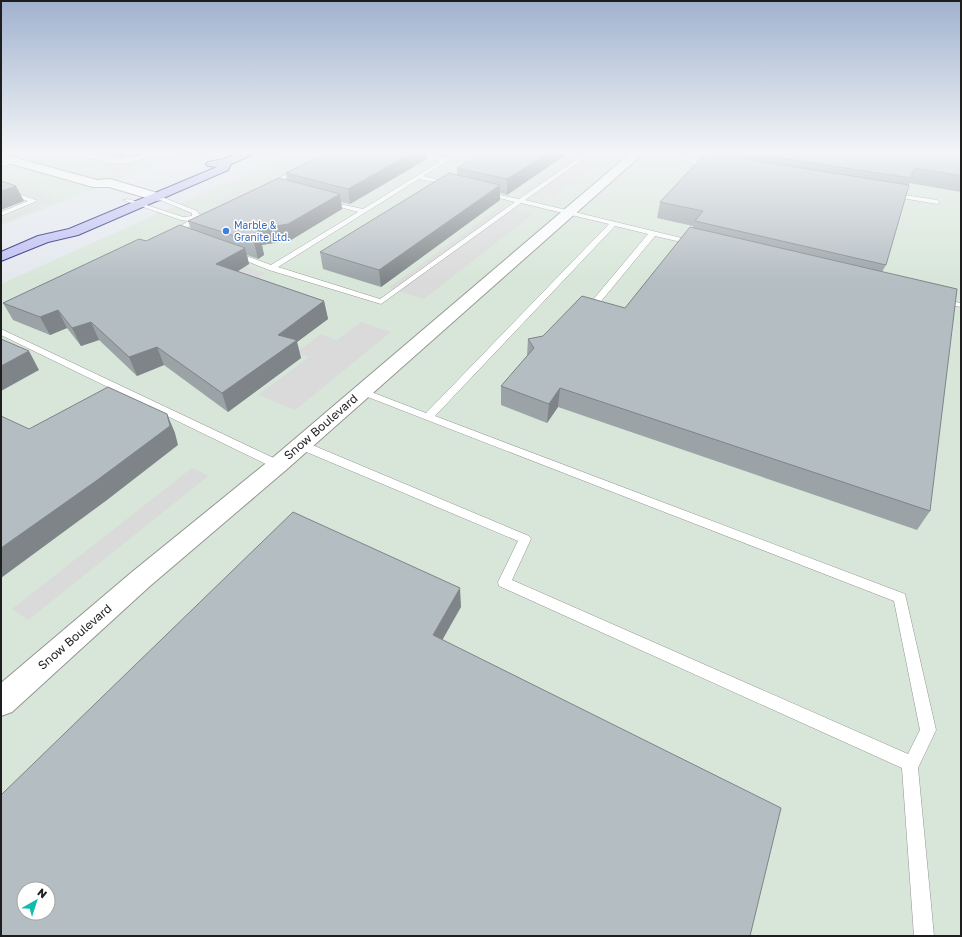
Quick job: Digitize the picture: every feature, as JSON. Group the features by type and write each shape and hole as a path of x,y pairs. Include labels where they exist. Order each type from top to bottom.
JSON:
{"main road":[{"path":"1,257 43,239 73,232 155,195"},
{"path":"43,239 58,227 126,200 147,198"}],"street":[{"path":"106,195 126,200"},
{"path":"139,195 147,198"},
{"name":"Snow Boulevard","path":"1,702 141,579 278,465 590,195"}],"lane":[{"path":"1,214 34,201 15,195"},
{"path":"272,268 390,195"},
{"path":"494,195 568,214 699,244"},
{"path":"230,253 272,268 381,302 529,195"},
{"path":"893,195 937,202"},
{"path":"147,198 183,219 196,218"},
{"path":"147,198 195,212 196,218"},
{"path":"319,200 364,211"},
{"path":"180,236 173,234 196,218 210,211"},
{"path":"428,417 613,224"},
{"path":"595,303 654,234"},
{"path":"937,300 960,305"},
{"path":"1,332 278,465"},
{"path":"362,392 900,598 928,730 912,764 910,764"},
{"path":"301,445 525,538 504,582 910,764"},
{"path":"910,764 924,936"}],"shaded area":[{"path":"1,195 80,195 1,226"},
{"path":"27,195 47,195 38,198 52,197 49,203 36,206 41,208 1,224 1,218 30,207 31,196"},
{"path":"200,195 961,195 961,936 1,936 1,284"},
{"path":"229,195 262,195 163,240 266,273 253,280 139,244 219,205 211,203"},
{"path":"526,195 556,195 549,200"},
{"path":"502,206 533,214 424,299 388,288"},
{"path":"361,322 391,332 295,410 258,395 309,357 297,352 321,334 337,340"},
{"path":"192,468 208,476 28,620 12,609"}],"building":[{"path":"244,195 339,195 288,224 257,229 260,238 254,242 188,221"},
{"path":"414,195 486,195 379,270 320,252"},
{"path":"667,195 906,195 886,265 695,221 703,211 660,202"},
{"path":"180,225 245,248 216,264 324,301 278,335 297,340 222,393 157,347 129,357 91,322 72,328 58,310 40,317 3,303 139,239 146,241"},
{"path":"690,227 957,289 930,511 560,388 549,404 501,386 534,348 528,339 543,336 582,296 625,308"},
{"path":"1,339 29,351 1,366"},
{"path":"108,387 167,414 170,426 96,481 1,548 1,416 29,429"},
{"path":"293,512 460,588 433,635 781,808 750,936 1,936 1,795"}],"place":[{"name":"Marble & Granite Ltd.","path":"226,231"}]}
